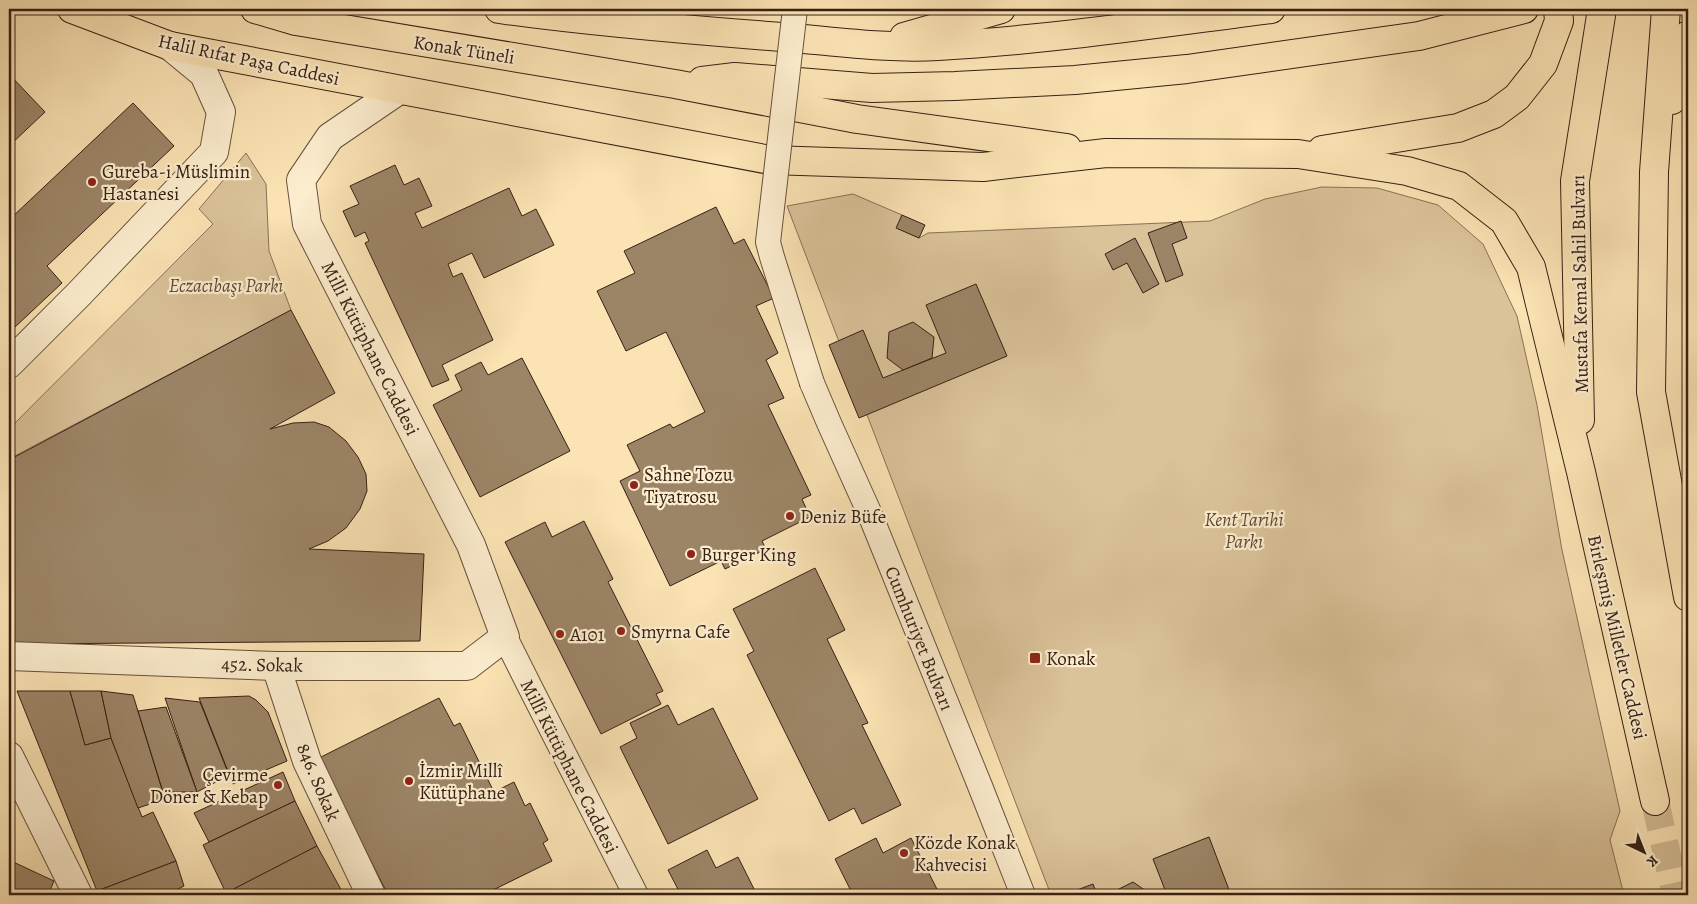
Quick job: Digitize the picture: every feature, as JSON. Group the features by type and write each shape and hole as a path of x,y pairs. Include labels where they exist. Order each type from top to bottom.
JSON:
{"main road":[{"name":"Halil Rıfat Paşa Caddesi","path":"72,9 170,46 770,160 983,168 1106,153"},
{"name":"Konak Tüneli","path":"255,9 296,21 675,84"},
{"path":"499,9 550,16 744,35 879,45 946,45 1061,36 1271,9"},
{"path":"676,9 744,35"},
{"path":"879,45 1001,9"},
{"path":"675,84 735,77 872,88 1076,80 1187,69 1418,36 1524,9"},
{"path":"1298,154 1458,128 1494,114 1517,97 1543,64 1559,21 1558,9"},
{"name":"Mustafa Kemal Sahil Bulvarı","path":"1581,472 1575,181 1602,9"},
{"path":"1666,9 1654,172 1652,392 1688,597"},
{"path":"1654,172 1688,35"},
{"path":"675,84 857,119 1106,153 1298,154 1407,171 1459,186 1504,221 1531,267 1581,472"},
{"name":"Birleşmiş Milletler Caddesi","path":"1581,472 1655,801"}],"street":[{"name":"Cumhuriyet Bulvarı","path":"795,9 768,242 812,383 884,548 1023,895"},
{"path":"9,364 79,294 214,152 221,112 204,74 170,46"},
{"name":"Milli Kütüphane Caddesi","path":"399,90 330,136 316,156 301,180 307,224 471,545 506,636"},
{"name":"452. Sokak","path":"9,656 276,666 467,666 506,636"},
{"name":"Millî Kütüphane Caddesi","path":"506,636 636,895"},
{"name":"846. Sokak","path":"276,666 307,761 371,895"},
{"path":"9,756 78,895"}],"green space":[{"name":"Eczacıbaşı Parkı","path":"246,153 266,184 269,251 291,310 9,459 9,429 213,224 199,209"},
{"name":"Kent Tarihi Parkı","path":"1322,187 1377,188 1438,205 1483,244 1517,316 1537,405 1562,550 1620,811 1610,840 1624,895 1051,895 787,206 853,194 902,215 897,228 919,238 928,233 1210,221 1265,199"}],"building":[{"path":"9,74 45,112 9,146"},
{"name":"Gureba-i Müslimin Hastanesi","path":"133,103 174,146 47,266 62,283 15,327 9,321 9,218"},
{"path":"395,165 404,185 419,178 432,206 415,213 422,228 509,188 522,216 536,209 554,245 484,278 472,253 448,264 453,277 462,273 493,340 442,365 449,380 432,387 365,243 369,241 365,232 355,237 343,211 359,204 350,186"},
{"path":"716,207 734,244 744,239 774,298 756,306 778,353 766,360 784,398 768,405 811,495 802,499 810,517 762,541 766,549 725,569 721,561 670,586 620,481 640,471 627,445 670,424 673,428 705,412 666,332 626,351 597,291 635,273 624,251"},
{"path":"902,215 925,225 919,238 896,228"},
{"path":"1181,221 1187,238 1172,244 1183,275 1166,282 1148,233"},
{"path":"1135,238 1159,284 1143,293 1127,263 1113,270 1105,254"},
{"path":"976,284 1007,356 859,418 829,345 863,330 883,378 946,353 926,305"},
{"path":"291,310 335,393 270,429 293,423 314,422 329,427 346,441 358,457 366,474 367,491 360,509 346,528 328,541 309,549 424,554 420,641 9,644 9,460"},
{"path":"913,322 934,337 932,358 903,370 887,358 889,332"},
{"path":"522,358 570,451 480,497 433,405 462,390 455,375 481,362 488,375"},
{"path":"584,521 613,579 608,582 663,691 656,694 661,704 601,734 505,542 545,522 552,537"},
{"path":"815,568 845,630 827,639 868,723 862,725 901,805 862,824 854,808 829,821 747,655 754,651 733,609"},
{"path":"17,691 70,691 85,745 111,738 142,817 153,812 176,861 97,891"},
{"path":"70,691 101,691 111,738 85,745"},
{"path":"101,691 133,695 165,799 138,808 111,738"},
{"path":"249,696 268,712 287,761 233,784 199,698"},
{"path":"165,698 200,702 229,775 197,792"},
{"path":"439,698 454,726 460,723 494,792 514,782 525,806 530,803 548,840 543,843 552,861 483,895 388,895 319,758"},
{"path":"668,705 678,725 713,708 758,799 668,844 620,747 637,738 630,723"},
{"path":"166,707 197,792 163,792 138,711"},
{"path":"283,772 295,801 209,842 194,813"},
{"path":"295,801 317,846 226,893 203,845"},
{"path":"1209,837 1231,895 1167,895 1153,859"},
{"path":"876,838 883,853 911,838 940,895 853,895 835,859"},
{"path":"317,846 344,895 222,895 226,893"},
{"path":"707,850 716,868 738,857 757,895 681,895 668,870"},
{"path":"9,860 54,881 48,895 9,895"},
{"path":"176,861 184,886 166,895 98,895 97,891"},
{"path":"1133,882 1152,895 1113,895 1113,892"},
{"path":"1093,884 1097,895 1064,895"}],"tunnel":[{"path":"1655,801 1676,895"}],"place":[{"name":"Gureba-i Müslimin Hastanesi","path":"92,182"},
{"name":"Sahne Tozu Tiyatrosu","path":"634,485"},
{"name":"Deniz Büfe","path":"790,516"},
{"name":"Burger King","path":"691,554"},
{"name":"Smyrna Cafe","path":"621,631"},
{"name":"A101","path":"560,634"},
{"name":"Konak","path":"1035,658"},
{"name":"İzmir Millî Kütüphane","path":"409,781"},
{"name":"Çevirme Döner & Kebap","path":"278,785"},
{"name":"Közde Konak Kahvecisi","path":"904,853"}]}
